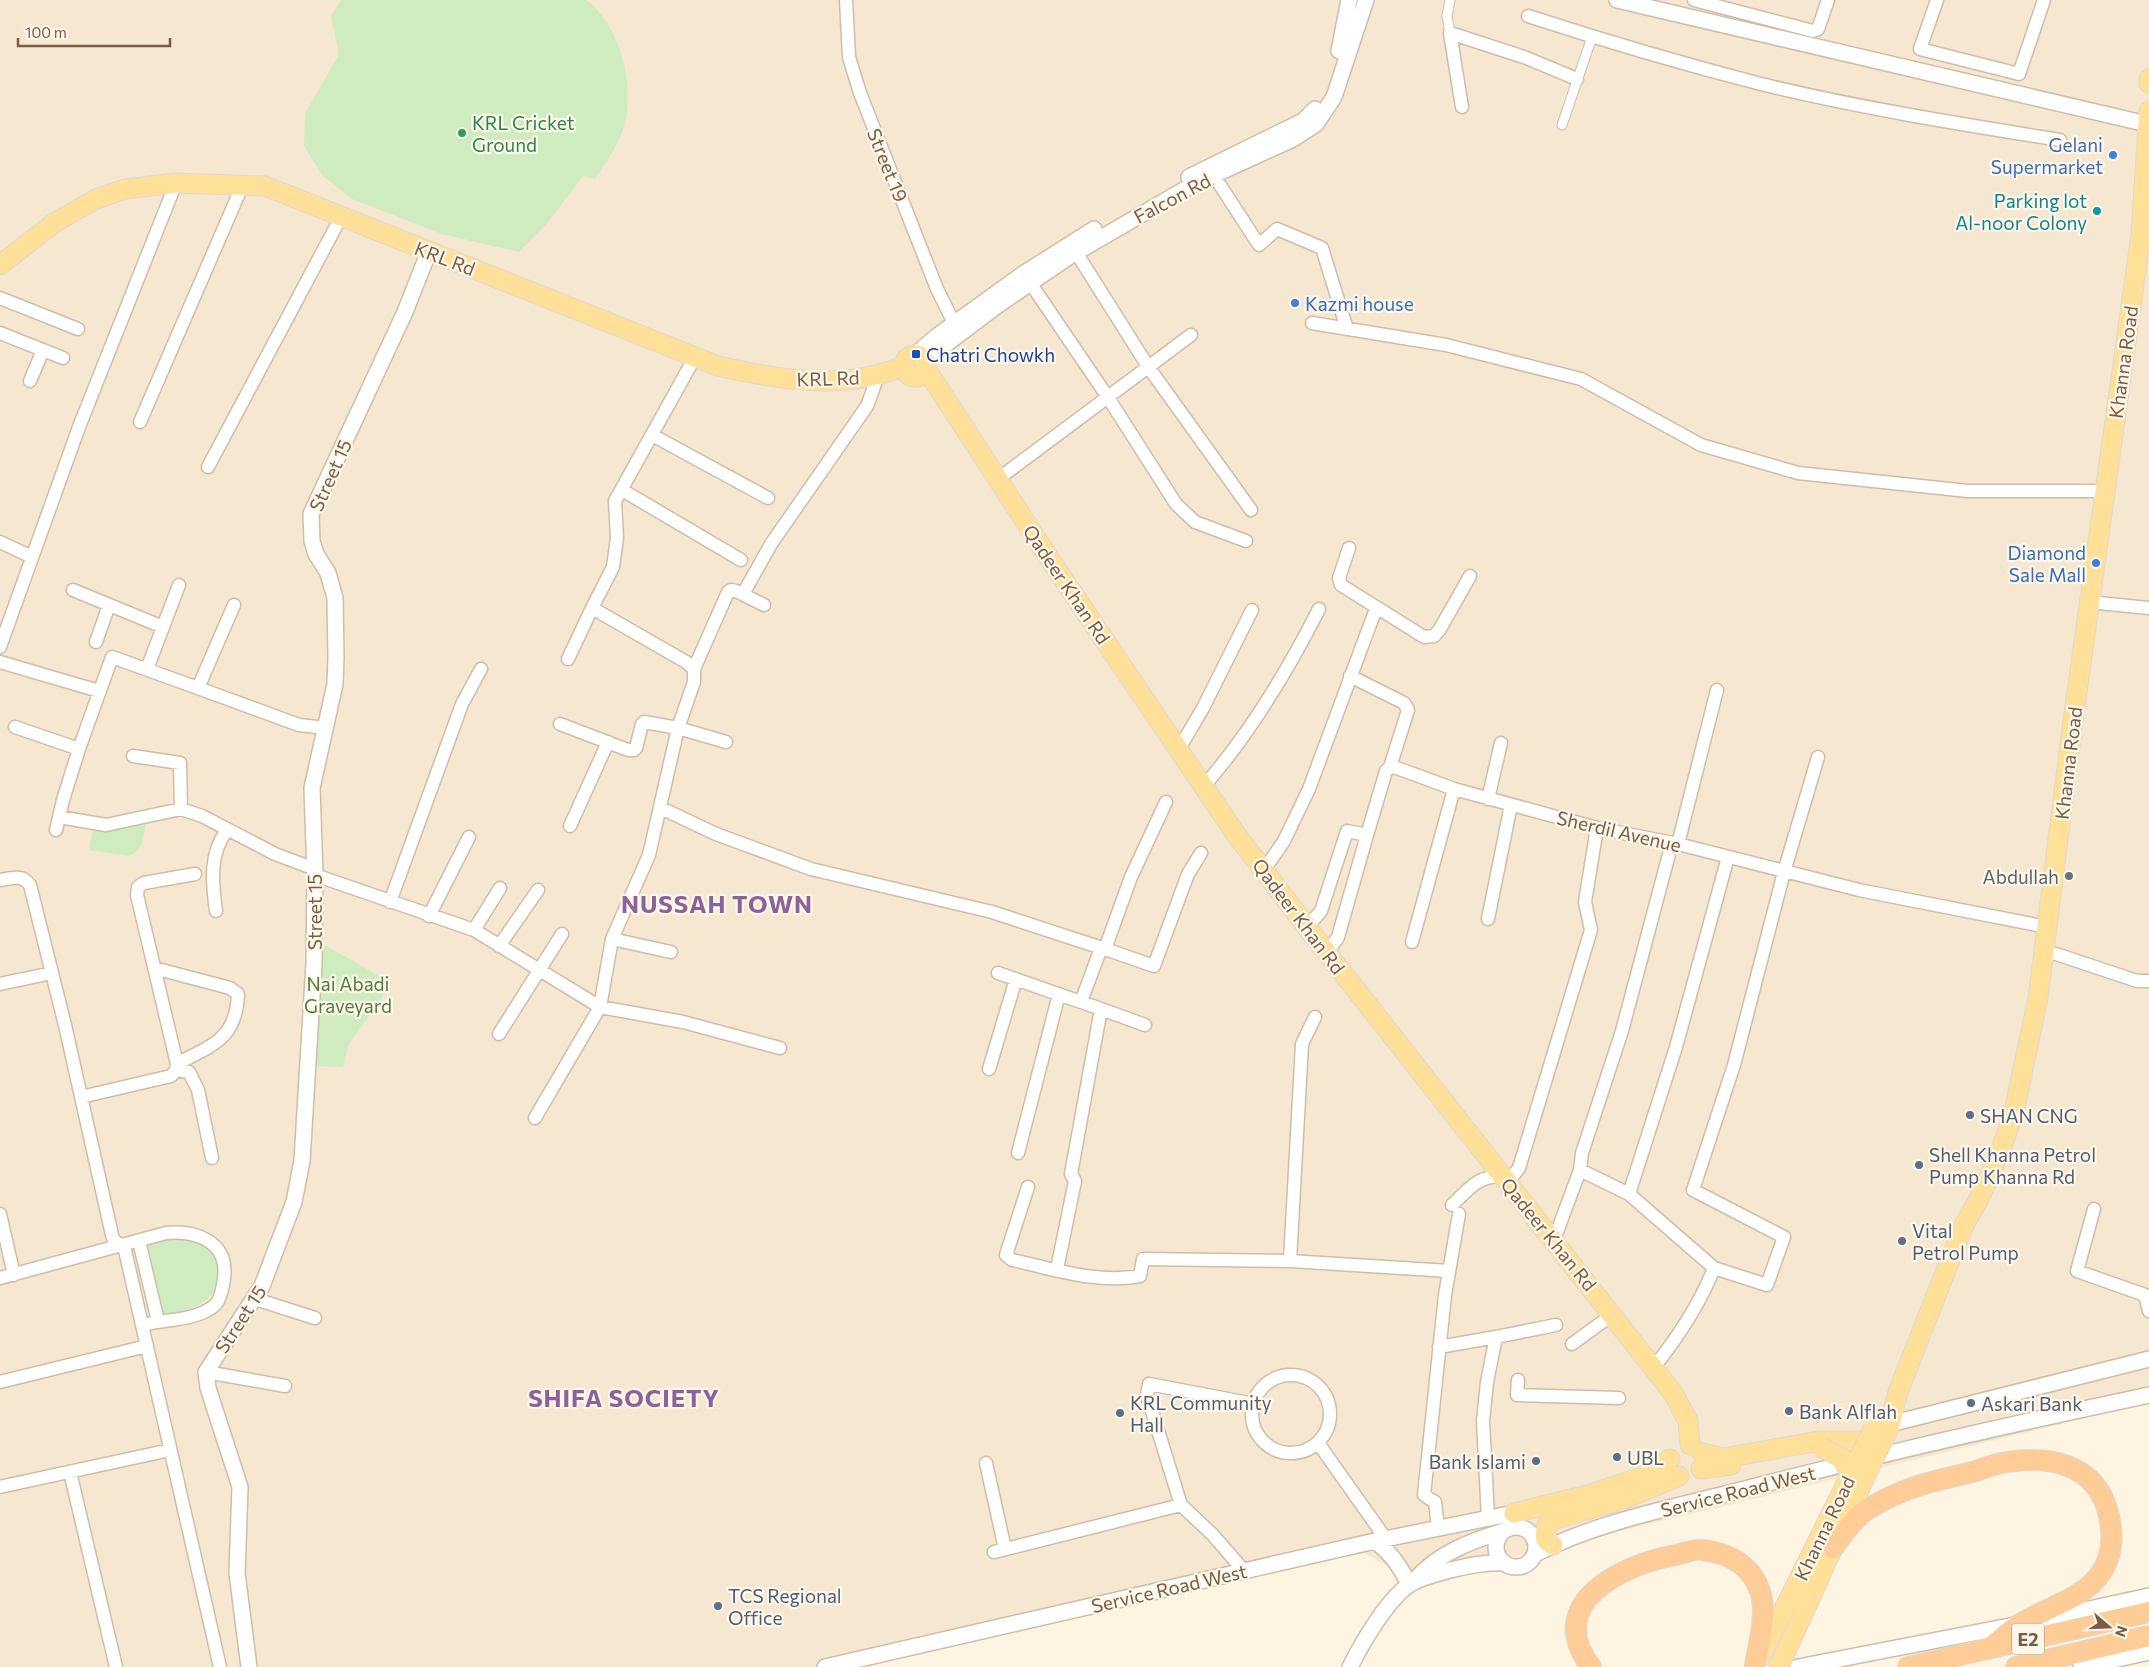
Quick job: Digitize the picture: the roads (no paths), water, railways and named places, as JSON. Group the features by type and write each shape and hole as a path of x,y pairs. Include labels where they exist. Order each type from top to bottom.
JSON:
{"highway":[{"path":"1833,1548 1866,1510 1896,1494 1933,1480 1966,1474 1998,1464 2044,1462 2072,1467 2089,1478 2103,1493 2113,1532 2111,1552 2098,1577 2091,1583 2064,1601 2020,1624 1991,1647"},
{"path":"1591,1667 1579,1646 1578,1616 1587,1598 1597,1587 1624,1570 1649,1560 1700,1550 1725,1555 1740,1562 1749,1569 1760,1591 1763,1614 1755,1667"},
{"name":"E2","path":"1908,1667 2149,1612"},
{"name":"E2","path":"2016,1667 2149,1636"}],"main road":[{"name":"Khanna Road","path":"1755,1667 1880,1431 1898,1392 1963,1228 1979,1199 2000,1152 2014,1112 2038,998 2089,602 2105,491 2144,257 2148,120"},
{"name":"KRL Rd","path":"0,265 54,223 96,199 125,189 176,183 266,186 718,366 774,378 805,381 878,376 918,365"},
{"name":"Qadeer Khan Rd","path":"918,365 998,479 1203,787 1605,1320 1668,1399 1677,1417 1689,1454"},
{"name":"Qadeer Khan Rd","path":"918,365 1228,837 1500,1180 1554,1240 1654,1367 1684,1410 1688,1421 1689,1454"},
{"path":"1689,1454 1724,1458 1880,1431"},
{"path":"1511,1524 1642,1477 1689,1454 1821,1447 1842,1458 1855,1476"},
{"path":"1553,1545 1545,1536 1547,1525 1556,1519 1624,1499 1679,1476 1689,1478 1689,1454"},
{"name":"Khanna Road","path":"1786,1666 1833,1548 1855,1476"}],"street":[{"name":"Street 19","path":"846,0 849,57 860,93 937,289 954,323"},
{"name":"Falcon Rd","path":"918,365 954,323 1023,274 1076,240 1178,182 1311,115 1323,97 1332,76 1350,0"},
{"name":"Falcon Rd","path":"918,365 998,305 1078,251 1194,184 1293,139 1316,124 1334,97 1366,0"},
{"path":"1450,0 1447,16 1462,107"},
{"path":"1617,0 2148,120"},
{"path":"1694,0 1719,3 1816,30 1828,0"},
{"path":"1937,0 1920,50 2018,74 2044,0"},
{"path":"1528,16 1592,37 1763,84 1941,121 2060,140"},
{"path":"1450,33 1524,57 1577,79"},
{"path":"1562,125 1592,37"},
{"path":"0,647 79,427 176,183"},
{"path":"140,422 243,184"},
{"path":"1220,185 1259,245 1277,229 1322,248 1347,329"},
{"path":"208,467 341,217"},
{"name":"Street 15","path":"249,1667 237,1573 240,1487 208,1388 206,1372 255,1299 271,1267 290,1215 302,1161 314,963 315,872 312,788 335,684 335,598 328,573 316,554 312,541 311,514 405,312 429,251"},
{"path":"1079,257 1149,368 1251,510"},
{"path":"1033,287 1108,396 1176,504 1195,522 1246,541"},
{"path":"0,298 78,329"},
{"path":"1312,323 1446,345 1581,379 1701,445 1798,473 1968,491 2105,491"},
{"path":"0,334 63,358"},
{"path":"998,479 1191,335"},
{"path":"30,381 43,350"},
{"path":"568,658 613,567 617,538 615,500 695,356"},
{"path":"743,594 771,544 867,406 878,376"},
{"path":"652,435 768,498"},
{"path":"622,490 741,560"},
{"path":"0,542 32,557"},
{"path":"1349,548 1339,581 1378,610 1387,612 1424,636 1434,636 1470,576"},
{"path":"147,669 179,585"},
{"path":"73,590 163,627"},
{"path":"535,1118 600,1007 612,939 649,855 678,728 694,682 694,669 728,592 730,590 743,594 764,604"},
{"path":"2089,602 2149,608"},
{"path":"96,642 109,605"},
{"path":"198,688 234,605"},
{"path":"592,608 686,662 694,669"},
{"path":"1203,787 1220,767 1288,670 1318,609"},
{"path":"1179,749 1203,708 1252,610"},
{"path":"1264,870 1284,841 1309,789 1350,676 1374,614 1378,610"},
{"path":"56,830 79,749 112,657 299,725 326,728"},
{"path":"0,662 99,691"},
{"path":"390,902 462,704 481,669"},
{"path":"1327,953 1338,937 1386,771 1390,767 1408,710 1404,703 1350,676"},
{"path":"1554,1240 1580,1170 1582,1153 1622,1032 1717,690"},
{"path":"560,724 634,750 644,722 678,728 726,742"},
{"path":"16,727 79,749"},
{"path":"570,826 608,742"},
{"path":"1488,799 1501,743"},
{"path":"133,756 180,762 181,810"},
{"path":"1580,1170 1629,1194 1714,1268 1767,1285 1784,1237 1693,1190 1734,1065 1784,872 1818,757"},
{"name":"Sherdil Avenue","path":"1390,767 1454,789 1596,828 1675,844 1859,890 2047,927"},
{"path":"1412,942 1454,789"},
{"path":"1081,1002 1130,877 1166,802"},
{"path":"1488,919 1511,805"},
{"path":"661,808 716,834 811,869 992,912 1154,966 1188,874 1201,853"},
{"path":"59,817 106,825 181,810 202,816 275,854 315,872 390,902 474,930 600,1007 683,1022 780,1048"},
{"path":"1438,1528 1435,1502 1424,1495 1455,1209 1475,1184 1486,1177 1500,1180 1519,1168 1591,930 1585,902 1596,828"},
{"path":"216,911 211,876 219,841 227,830"},
{"path":"1307,927 1321,911 1347,831 1367,835"},
{"path":"429,916 469,838"},
{"path":"1629,1194 1676,1047 1728,857"},
{"path":"176,1067 137,895 138,887 144,883 195,874"},
{"path":"0,880 16,877 26,879 30,885 112,1235 114,1241 124,1246 220,1667"},
{"path":"474,930 500,888"},
{"path":"499,946 538,890"},
{"path":"499,1034 562,934"},
{"path":"612,939 671,952"},
{"path":"2044,953 2056,954 2137,981 2149,981"},
{"path":"81,1097 171,1076 176,1067 226,1035 235,1021 238,994 230,988 154,968"},
{"path":"0,984 52,973"},
{"path":"998,973 1146,1025"},
{"path":"989,1069 1016,979"},
{"path":"1018,1153 1059,994"},
{"path":"1057,1269 1075,1181 1071,1174 1101,1009"},
{"path":"1290,1261 1302,1044 1315,1017"},
{"path":"176,1067 189,1072 198,1090 212,1158"},
{"path":"1028,1187 1006,1255 1012,1260 1057,1269 1088,1278 1124,1279 1140,1276 1143,1258 1290,1261 1449,1271"},
{"path":"2094,1208 2077,1271 2145,1296 2149,1311"},
{"path":"0,1214 14,1275"},
{"path":"0,1278 124,1246 166,1233 183,1232 201,1236 218,1248 225,1272 224,1286 217,1303 194,1316 143,1325"},
{"path":"139,1241 158,1321"},
{"path":"1654,1367 1677,1338 1707,1286 1714,1268"},
{"path":"255,1299 315,1318"},
{"path":"1572,1344 1605,1320"},
{"path":"1439,1347 1556,1325"},
{"path":"1488,1518 1483,1420 1487,1382 1496,1337"},
{"path":"0,1382 147,1346"},
{"path":"1880,1431 2149,1359"},
{"path":"206,1372 285,1386"},
{"path":"1293,1374 1308,1378 1320,1387 1328,1400 1330,1415 1327,1431 1318,1443 1304,1451 1289,1454 1274,1450 1262,1441 1254,1427 1252,1412 1254,1404 1255,1397 1264,1384 1278,1376 1293,1374"},
{"path":"1518,1380 1517,1395 1619,1398"},
{"path":"1245,1572 1181,1505 1146,1395 1149,1384 1254,1404"},
{"name":"Service Road West","path":"1535,1554 1588,1530 1814,1471 2149,1395"},
{"path":"1318,1443 1409,1580"},
{"path":"0,1487 170,1450"},
{"path":"986,1463 1000,1551 1181,1505"},
{"path":"70,1472 116,1667"},
{"name":"Service Road West","path":"825,1667 1245,1572 1383,1543 1438,1528 1488,1518 1511,1524"},
{"path":"1350,1667 1364,1639 1409,1580 1432,1562 1511,1524 1522,1528 1532,1535 1535,1541 1535,1554 1528,1564 1515,1568 1503,1563 1499,1559 1496,1547 1497,1541 1511,1524"},
{"path":"1409,1580 1472,1565 1503,1563"},
{"path":"1786,1666 2020,1624 2149,1596"},
{"path":"2080,1667 2149,1652"}],"place":[{"name":"KRL Cricket Ground","path":"462,133"},
{"name":"Gelani Supermarket","path":"2113,155"},
{"name":"Parking lot Al-noor Colony","path":"2097,211"},
{"name":"Kazmi house","path":"1295,303"},
{"name":"Chatri Chowkh","path":"916,354"},
{"name":"Diamond Sale Mall","path":"2096,563"},
{"name":"Abdullah","path":"2069,876"},
{"name":"SHAN CNG","path":"1970,1115"},
{"name":"Shell Khanna Petrol Pump Khanna Rd","path":"1919,1165"},
{"name":"Vital Petrol Pump","path":"1902,1241"},
{"name":"Askari Bank","path":"1971,1403"},
{"name":"Bank Alflah","path":"1789,1411"},
{"name":"KRL Community Hall","path":"1120,1413"},
{"name":"UBL","path":"1617,1457"},
{"name":"Bank Islami","path":"1536,1461"},
{"name":"TCS Regional Office","path":"718,1606"}],"district":[{"name":"NUSSAH TOWN","path":"717,903"},
{"name":"SHIFA SOCIETY","path":"624,1397"}],"park label":[{"name":"Nai Abadi Graveyard","path":"348,994"}]}
